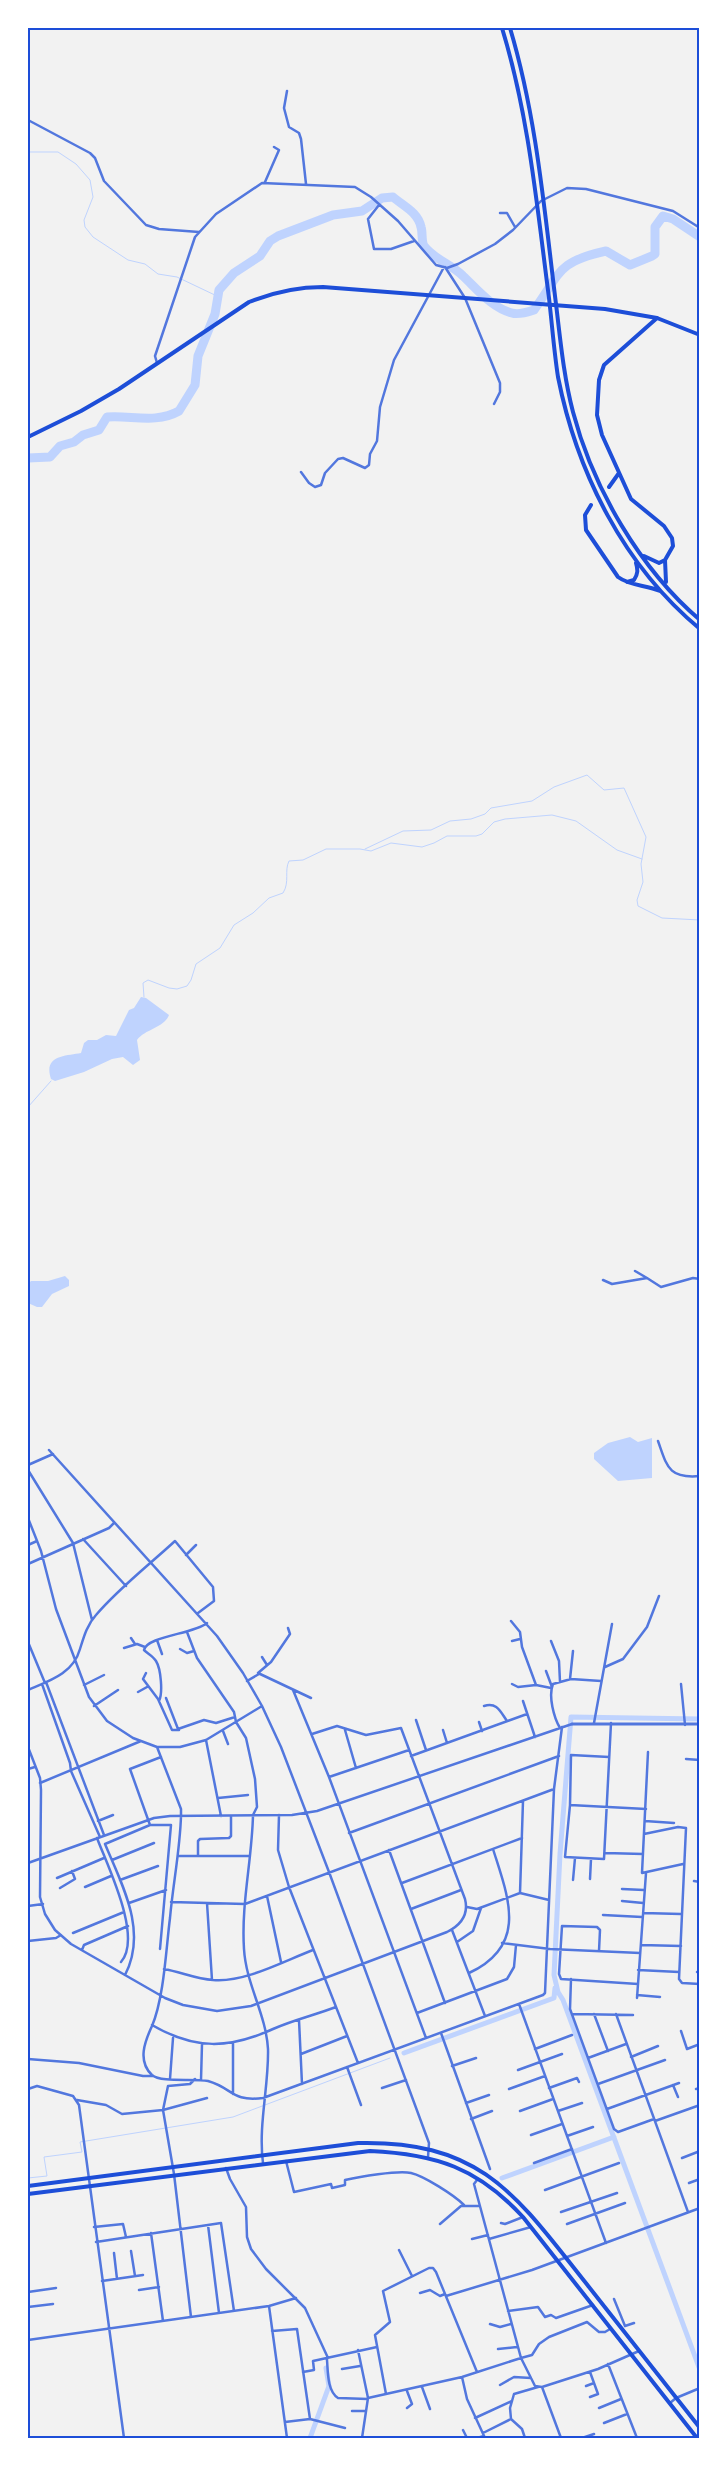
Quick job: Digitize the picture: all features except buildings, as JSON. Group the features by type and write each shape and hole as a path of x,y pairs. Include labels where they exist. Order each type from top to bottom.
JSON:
{"main road":[{"path":"502,28 518,85 532,162 558,376 578,449 613,528 634,558 662,592 681,614 700,629"},
{"path":"510,28 526,84 538,161 564,374 584,446 601,488 620,524 667,586 700,620"},
{"path":"28,436 81,411 249,302 284,290 323,287 605,309 657,318 700,335"},
{"path":"657,318 608,360 600,374 598,423 634,503 670,533 673,546 665,560 664,574 667,586"},
{"path":"609,487 619,473"},
{"path":"591,505 585,515 586,530 618,577 625,583 646,585 662,592"},
{"path":"642,555 654,562 659,563 665,560"},
{"path":"625,583 634,580 637,576 638,569 634,558"},
{"path":"28,2186 358,2143 385,2143 430,2149 467,2164 506,2189 532,2215 623,2327 639,2351 700,2428"},
{"path":"28,2194 174,2174 370,2151 405,2152 428,2157 457,2167 500,2193 532,2227 697,2438"}],"street":[{"path":"287,91 284,108 289,127 298,133 302,139 306,184"},
{"path":"28,120 90,153 95,158 104,181 146,225 159,229 199,232"},
{"path":"265,182 279,150 274,148"},
{"path":"157,363 155,356 188,255 199,232 216,214 257,185 265,182 355,187 364,192 398,222 436,264 445,267 458,264 495,244 516,227 546,197 561,190 576,188 673,211 700,228"},
{"path":"379,205 368,219 374,249 390,249 414,241"},
{"path":"500,213 508,213 516,227"},
{"path":"302,472 309,483 315,487 321,486 325,473 338,459 343,458 365,468 369,465 370,454 377,441 380,407 394,360 445,267"},
{"path":"445,267 465,298 501,388 494,404"},
{"path":"635,1272 661,1287 693,1278 700,1279"},
{"path":"603,1280 612,1284 647,1278"},
{"path":"658,1441 665,1464 670,1471 687,1476 700,1476"},
{"path":"49,1450 207,1623 262,1706 281,1746 395,2050 430,2149 428,2157"},
{"path":"28,1465 53,1454"},
{"path":"28,1470 73,1543 92,1620"},
{"path":"28,1518 42,1557 56,1609 84,1685 94,1706 107,1721 141,1741 157,1747 180,1747 206,1740 262,1706"},
{"path":"28,1564 109,1528 115,1523"},
{"path":"83,1539 126,1586"},
{"path":"28,1545 37,1541"},
{"path":"28,1690 65,1672 75,1660 92,1620 175,1541 212,1587 214,1601 198,1614"},
{"path":"186,1555 196,1546"},
{"path":"604,1668 623,1658 647,1627 659,1596"},
{"path":"511,1621 518,1628 536,1685"},
{"path":"145,1647 152,1641 187,1632 207,1623"},
{"path":"594,1723 612,1624"},
{"path":"247,1681 259,1674 267,1665 290,1634 288,1628"},
{"path":"187,1632 194,1651 246,1738 254,1772 257,1808 253,1815 245,1904 244,1950 248,1975 266,2034 268,2051 263,2098 263,2163"},
{"path":"131,1638 136,1644 145,1647"},
{"path":"512,1641 520,1639"},
{"path":"157,1640 162,1654"},
{"path":"551,1641 559,1661 560,1682"},
{"path":"28,1642 104,1836"},
{"path":"124,1648 136,1644"},
{"path":"145,1647 144,1650 154,1659 158,1666 162,1686 159,1701"},
{"path":"180,1649 187,1653 194,1651"},
{"path":"570,1680 573,1651"},
{"path":"262,1657 267,1665"},
{"path":"28,2059 79,2063 158,2078 195,2079 216,2084 241,2099 263,2098 441,2034 545,1993 549,1949 549,1900 554,1789 561,1728 555,1721 552,1687 546,1670"},
{"path":"146,1673 143,1679 159,1701 163,1714 175,1732 204,1720 216,1723 235,1717"},
{"path":"259,1674 311,1698"},
{"path":"84,1685 104,1675"},
{"path":"512,1684 518,1687 536,1685 552,1687 560,1682 570,1680 602,1681"},
{"path":"44,1683 71,1771 98,1838 128,1926 126,1949 121,1962"},
{"path":"681,1684 685,1725"},
{"path":"138,1692 147,1687"},
{"path":"94,1706 118,1690"},
{"path":"293,1690 329,1777 426,2038"},
{"path":"166,1698 177,1728 180,1729"},
{"path":"523,1701 535,1737"},
{"path":"484,1706 496,1705 507,1721"},
{"path":"411,1756 527,1714"},
{"path":"416,1720 426,1750"},
{"path":"479,1722 482,1731"},
{"path":"609,1757 571,1755 570,1805 565,1858 604,1859 611,1723"},
{"path":"28,1863 148,1820 181,1816 306,1813 339,1804 572,1724 700,1724"},
{"path":"28,1747 40,1783 39,1877 42,1904 46,1914 61,1935 82,1950 159,1994 183,2005 217,2011 258,2003 452,1930 461,1923 467,1907 401,1728 366,1735 337,1726 312,1734"},
{"path":"223,1730 228,1744"},
{"path":"345,1730 356,1768"},
{"path":"443,1730 447,1743"},
{"path":"206,1740 221,1816"},
{"path":"40,1783 141,1741"},
{"path":"153,2076 149,2071 143,2050 152,2025 164,1968 181,1816 181,1809 157,1747"},
{"path":"329,1777 409,1750"},
{"path":"648,1752 642,1873 683,1864"},
{"path":"349,1834 428,1803 559,1756"},
{"path":"150,1825 130,1769 161,1757"},
{"path":"686,1759 700,1760"},
{"path":"28,1769 35,1767"},
{"path":"171,1902 245,1904 554,1789"},
{"path":"218,1798 248,1795"},
{"path":"520,1893 523,1801"},
{"path":"570,1805 646,1810"},
{"path":"98,1821 113,1815"},
{"path":"279,1815 278,1850 289,1887 358,2063"},
{"path":"198,1856 198,1841 200,1838 229,1838 231,1836 231,1816"},
{"path":"645,1821 674,1823"},
{"path":"126,1975 135,1941 134,1923 129,1903 106,1844 150,1825 171,1825 160,1949"},
{"path":"644,1834 678,1827 686,1828 679,1972 680,1982 700,1984"},
{"path":"402,1883 522,1838"},
{"path":"112,1860 154,1843"},
{"path":"469,1973 491,1958 502,1943 510,1920 508,1898 493,1849"},
{"path":"389,1850 445,2003"},
{"path":"605,1853 644,1854"},
{"path":"178,1856 250,1856"},
{"path":"57,1878 104,1858"},
{"path":"574,1880 575,1858"},
{"path":"590,1879 591,1859"},
{"path":"120,1880 158,1866"},
{"path":"60,1888 75,1879 72,1871"},
{"path":"646,1873 637,1997 660,1996"},
{"path":"85,1887 111,1876"},
{"path":"694,1881 700,1882"},
{"path":"622,1889 644,1890"},
{"path":"129,1903 166,1890"},
{"path":"411,1909 461,1890"},
{"path":"467,1907 473,1910 481,1908 520,1893 549,1900"},
{"path":"267,1896 281,1962"},
{"path":"622,1902 643,1903"},
{"path":"28,1906 42,1904"},
{"path":"207,1904 212,1980"},
{"path":"457,1942 473,1931 481,1908"},
{"path":"73,1933 124,1912"},
{"path":"643,1913 681,1914"},
{"path":"603,1915 642,1917"},
{"path":"82,1950 84,1945 128,1926"},
{"path":"599,1951 600,1930 597,1927 562,1926 559,1949 559,1974 561,1979 638,1984"},
{"path":"452,1930 485,2016"},
{"path":"28,1941 56,1938 61,1935"},
{"path":"502,1943 549,1949 640,1953"},
{"path":"418,2014 500,1982 511,1974 516,1959 516,1945"},
{"path":"641,1945 681,1946"},
{"path":"164,1968 212,1980 223,1980 248,1975 314,1950"},
{"path":"28,1953 28,1970"},
{"path":"638,1970 679,1972"},
{"path":"571,1979 572,2014 614,2129 618,2132 700,2105"},
{"path":"519,2004 606,2243"},
{"path":"152,2025 173,2037 202,2044 233,2043 266,2034 336,2007"},
{"path":"572,2014 633,2015"},
{"path":"594,2014 608,2051"},
{"path":"616,2014 688,2212"},
{"path":"299,2020 302,2084"},
{"path":"681,2031 687,2049 700,2044"},
{"path":"441,2034 490,2169"},
{"path":"535,2048 572,2035"},
{"path":"301,2054 347,2036"},
{"path":"170,2079 173,2037"},
{"path":"233,2043 233,2094"},
{"path":"201,2080 202,2044"},
{"path":"588,2058 626,2044"},
{"path":"631,2057 658,2046"},
{"path":"518,2070 562,2054"},
{"path":"452,2066 476,2058"},
{"path":"598,2084 665,2060"},
{"path":"347,2067 361,2104"},
{"path":"509,2089 545,2076"},
{"path":"549,2088 577,2078 579,2082"},
{"path":"191,2317 174,2174 163,2110 168,2086 190,2084 195,2079"},
{"path":"382,2088 406,2080"},
{"path":"607,2109 679,2083"},
{"path":"673,2085 678,2096"},
{"path":"28,2089 37,2086 73,2096 77,2100 106,2105 122,2114 163,2110 207,2098"},
{"path":"466,2103 489,2095"},
{"path":"520,2111 553,2099"},
{"path":"77,2100 124,2438"},
{"path":"558,2111 582,2103"},
{"path":"471,2119 492,2111"},
{"path":"531,2135 562,2124"},
{"path":"567,2136 593,2127"},
{"path":"534,2163 572,2149"},
{"path":"682,2158 700,2151"},
{"path":"286,2161 294,2192 331,2184 332,2188 345,2185 345,2180 355,2178 410,2173 434,2185 464,2205 480,2206"},
{"path":"545,2190 619,2164"},
{"path":"226,2168 248,2213 247,2237 252,2249 266,2269 305,2308 328,2359 330,2387 338,2398 368,2398 462,2377 532,2355 539,2344 553,2335 588,2322 599,2332 605,2332 611,2328"},
{"path":"478,2178 474,2184 517,2347 531,2378 540,2387 562,2438"},
{"path":"689,2183 700,2179"},
{"path":"561,2212 617,2193"},
{"path":"567,2224 625,2203"},
{"path":"440,2224 464,2205"},
{"path":"420,2293 430,2290 440,2296 445,2296 500,2281 700,2208"},
{"path":"501,2224 523,2217"},
{"path":"96,2242 222,2223 234,2311"},
{"path":"94,2227 123,2224 126,2237"},
{"path":"208,2225 219,2313"},
{"path":"472,2239 532,2227"},
{"path":"151,2233 163,2321"},
{"path":"399,2250 412,2276"},
{"path":"131,2251 134,2276"},
{"path":"114,2253 117,2278"},
{"path":"386,2394 375,2335 390,2322 383,2291 412,2276 433,2268 477,2372"},
{"path":"102,2281 143,2275"},
{"path":"139,2290 158,2287"},
{"path":"28,2292 56,2288"},
{"path":"28,2340 269,2306 296,2298"},
{"path":"614,2299 623,2327 634,2323"},
{"path":"28,2307 53,2304"},
{"path":"508,2311 538,2307 545,2317 551,2315 556,2318 593,2305"},
{"path":"269,2306 287,2438"},
{"path":"490,2324 500,2326 511,2324"},
{"path":"272,2331 296,2329 310,2419"},
{"path":"303,2372 314,2370 313,2361 377,2347"},
{"path":"498,2349 517,2347"},
{"path":"358,2350 368,2398 362,2438"},
{"path":"525,2438 522,2430 511,2419 514,2394 590,2372 639,2351"},
{"path":"608,2364 637,2438"},
{"path":"342,2369 360,2366"},
{"path":"590,2372 598,2394 590,2397"},
{"path":"462,2377 467,2399 483,2436"},
{"path":"500,2385 514,2377 531,2378"},
{"path":"586,2386 594,2383"},
{"path":"422,2387 430,2409"},
{"path":"670,2403 676,2398 700,2388"},
{"path":"407,2390 412,2404 407,2408"},
{"path":"599,2408 622,2399"},
{"path":"475,2418 512,2401"},
{"path":"352,2411 366,2412"},
{"path":"604,2423 627,2414"},
{"path":"285,2422 310,2419 345,2428"},
{"path":"477,2438 511,2419"},
{"path":"463,2430 467,2438"},
{"path":"582,2438 594,2434"}],"water":[{"path":"141,997 146,998 169,1015 163,1023 140,1036 137,1040 140,1060 133,1065 123,1057 112,1059 84,1072 55,1081 51,1079 50,1065 57,1058 81,1053 84,1043 88,1040 97,1040 106,1035 116,1036 129,1010 134,1008"},
{"path":"65,1276 69,1280 69,1286 52,1294 42,1307 28,1303 28,1284 31,1281 48,1281"},
{"path":"630,1437 638,1442 652,1438 652,1478 618,1481 594,1459 594,1453 608,1443"}],"waterway":[{"path":"28,152 58,152 76,164 90,180 93,197 84,220 85,227 93,237 128,260 145,264 158,274 177,277 219,297"},
{"path":"28,458 50,457 60,446 74,442 83,435 99,430 107,417 152,418 170,415 179,411 195,385 198,356 215,314 219,290 234,273 260,256 270,241 278,236 333,215 362,211 382,198 393,197 410,210 417,217 421,227 423,244 428,251 458,272 491,303 514,314 534,310 561,271 577,260 606,251 630,265 652,256 655,254 655,227 663,216 673,219 700,237"},
{"path":"365,849 403,831 431,830 450,821 471,819 485,814 491,808 532,801 554,787 587,775 604,790 624,788 646,837 641,864 643,882 637,900 638,906 662,918 700,920"},
{"path":"144,997 143,983 148,980 169,988 177,989 187,986 196,964 220,948 234,925 253,913 269,898 283,893 289,861 303,860 326,849 360,849 371,851 391,843 422,847 447,836 476,836 482,834 494,822 505,819 552,815 576,821 617,850 642,859"},
{"path":"28,1107 51,1081"},
{"path":"700,1719 571,1717 560,1854 554,1975 558,1992 563,2000 700,2370"},
{"path":"404,2053 554,1998 555,1988"},
{"path":"28,2178 47,2176 44,2157 82,2152 80,2142 233,2117 390,2058"},
{"path":"502,2178 614,2137"},
{"path":"310,2438 329,2386 326,2368"}]}
